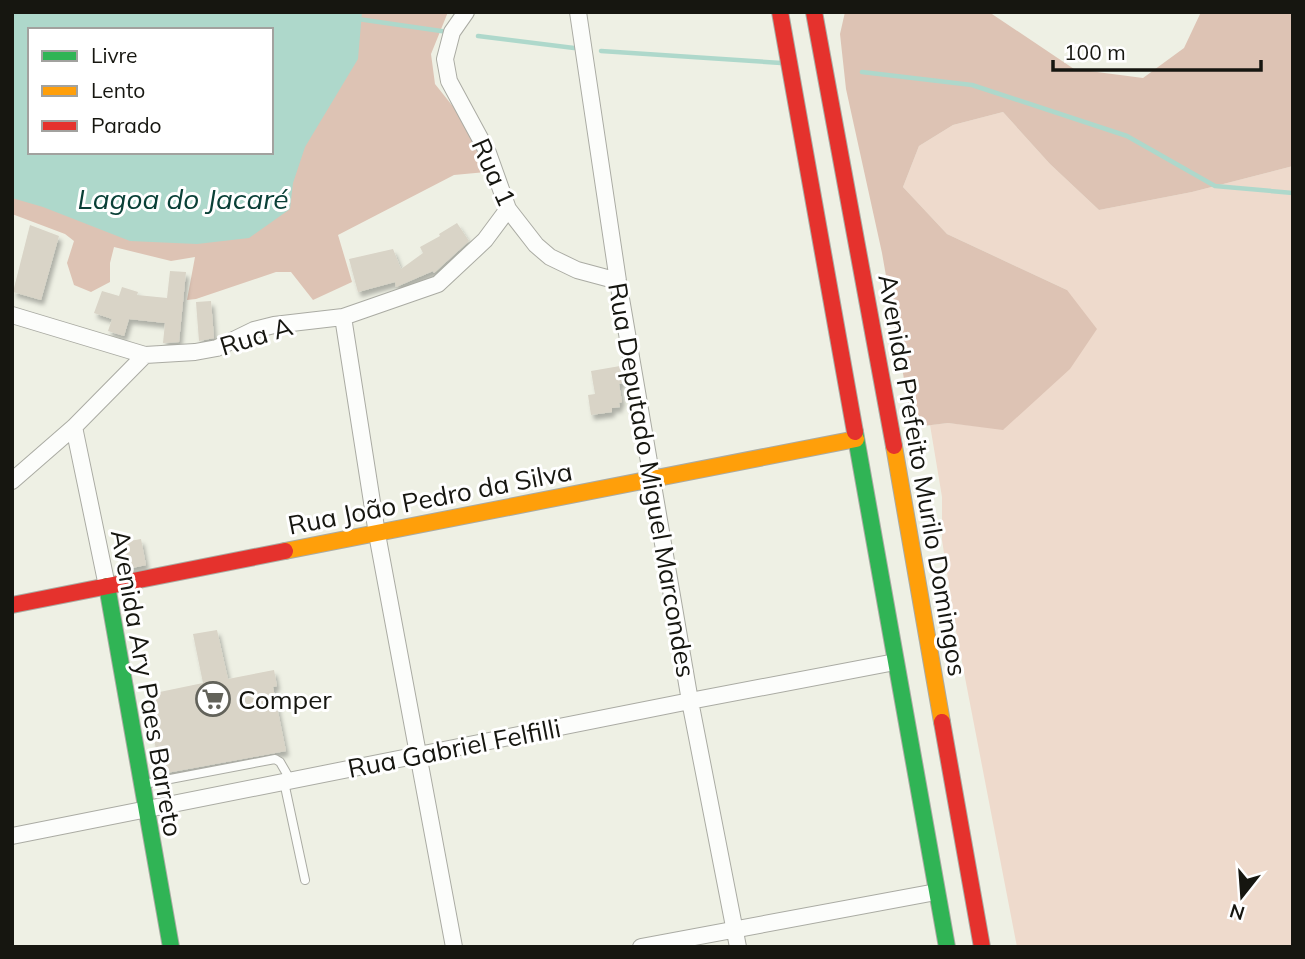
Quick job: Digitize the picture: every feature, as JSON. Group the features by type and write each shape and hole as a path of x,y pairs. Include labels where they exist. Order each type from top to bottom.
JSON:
{"main road":[{"path":"780,12 947,947"},
{"name":"Avenida Prefeito Murilo Domingos","path":"814,12 982,947"},
{"name":"Rua João Pedro da Silva","path":"12,605 856,439"},
{"name":"Avenida Ary Paes Barreto","path":"107,586 171,947"}],"street":[{"name":"Rua 1","path":"466,12 452,32 444,59 449,81 488,153 508,209 536,245 550,257 577,270 618,281"},
{"name":"Rua Deputado Miguel Marcondes","path":"578,12 618,281 690,701 738,947"},
{"name":"Rua A","path":"12,315 145,355 217,348 254,330 274,324 343,317 438,284 485,240 508,209"},
{"path":"343,317 377,534 454,947"},
{"path":"12,481 74,427 145,355"},
{"name":"Avenida Ary Paes Barreto","path":"74,427 107,586"},
{"name":"Rua Gabriel Felfilli","path":"12,836 895,662"},
{"path":"641,947 936,892"}],"lane":[{"path":"141,785 275,759 280,762 288,782 304,880"}],"shaded area":[{"path":"12,12 448,12 431,54 435,84 463,119 484,158 486,172 454,175 338,235 352,282 313,300 291,272 276,272 187,300 195,257 171,261 114,247 110,263 110,282 91,292 74,285 67,263 74,241 65,234 12,214"},
{"path":"845,12 989,12 1074,69 1143,78 1184,48 1201,12 1293,12 1293,166 1192,192 1099,210 1050,164 1003,112 953,125 919,146 903,187 947,234 1067,290 1097,329 1070,369 1003,430 948,423 915,427 908,402 882,253 846,89 840,34"},
{"path":"1003,112 1050,164 1099,210 1192,192 1293,166 1293,947 1017,947 956,631 942,540 942,497 930,425 948,423 1004,429 1067,290 947,234 903,187 919,146 953,125"}],"water":[{"name":"Lagoa do Jacaré","path":"12,12 362,12 358,59 305,147 293,183 290,209 249,238 197,244 130,241 43,207 12,198"}],"building":[{"path":"457,223 469,241 434,273 433,271 396,287 395,282 358,292 349,259 393,249 401,269 423,253 420,247"},
{"path":"30,225 59,236 41,300 13,292"},
{"path":"170,271 186,272 179,342 163,343 165,323 129,319 124,336 108,331 112,319 94,313 102,291 119,296 122,287 138,292 137,295 167,298"},
{"path":"211,301 214,338 199,341 196,302"},
{"path":"620,366 623,383 619,384 622,402 619,403 620,407 612,408 612,412 591,415 588,395 595,394 591,371"},
{"path":"141,539 146,565 123,570 118,543"},
{"name":"Comper","path":"217,630 228,679 274,670 277,686 273,687 286,751 161,774 147,705 152,705 150,694 203,683 193,634"}],"waterway":[{"path":"358,19 448,32"},
{"path":"478,36 574,48"},
{"path":"601,51 781,63"},
{"path":"862,72 972,85 1127,136 1215,186 1293,193"}],"traffic: fast":[{"path":"855,432 947,947"},
{"path":"107,586 171,947"}],"traffic: slow":[{"path":"285,551 856,439"},
{"path":"894,446 942,722"}],"traffic: jam":[{"path":"780,12 855,432"},
{"path":"814,12 894,446"},
{"path":"12,605 285,551"},
{"path":"942,722 982,947"}],"place":[{"name":"Comper","path":"213,699"}]}
